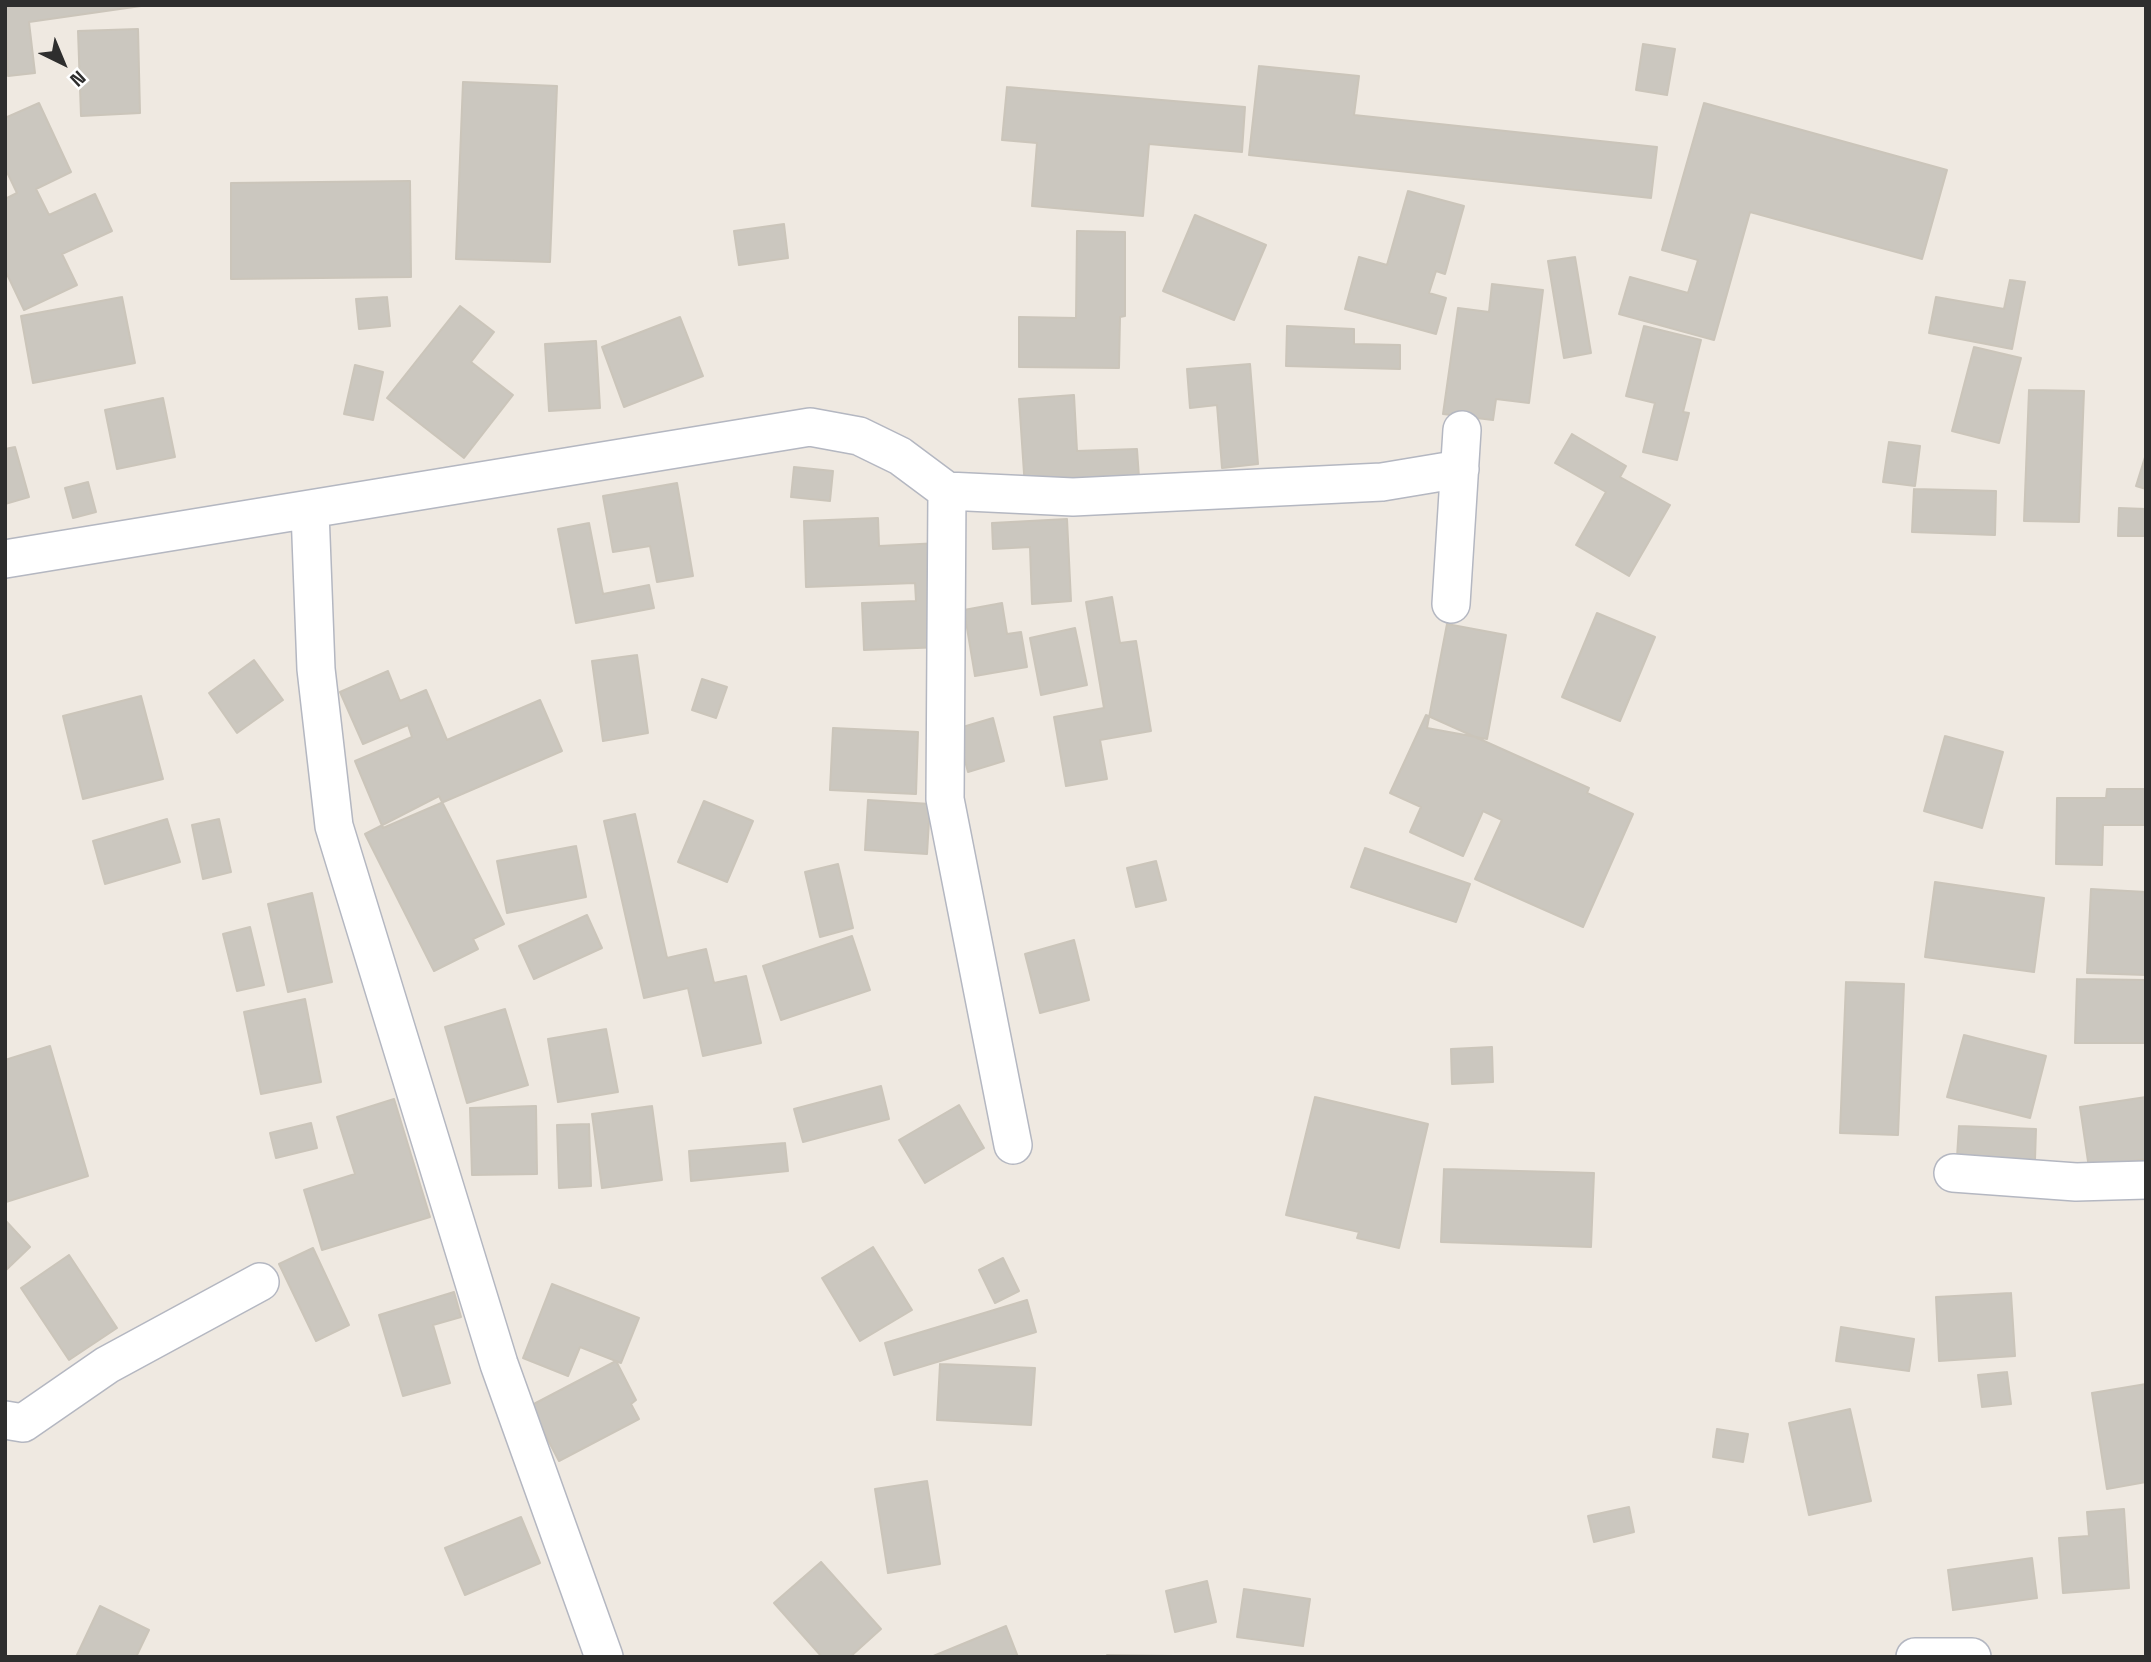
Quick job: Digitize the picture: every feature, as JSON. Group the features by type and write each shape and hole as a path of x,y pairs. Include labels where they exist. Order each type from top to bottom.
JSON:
{"street":[{"path":"5,559 810,427 859,436 900,456 947,491 1073,497 1382,482 1460,469"},
{"path":"1451,604 1462,430"},
{"path":"947,491 945,799 1013,1145"},
{"path":"310,511 316,669 334,826 499,1364 604,1657"},
{"path":"1953,1173 2076,1182 2146,1180"},
{"path":"5,1420 23,1423 107,1365 260,1282"},
{"path":"1915,1657 1972,1657"}],"building":[{"path":"148,5 29,22 35,73 8,76 5,7"},
{"path":"138,29 140,113 81,116 78,31"},
{"path":"1643,44 1675,49 1667,95 1636,90"},
{"path":"1259,66 1359,76 1354,115 1657,147 1651,198 1249,155"},
{"path":"463,82 557,86 550,262 456,259"},
{"path":"1007,87 1245,107 1242,152 1149,144 1143,216 1032,206 1037,143 1002,140"},
{"path":"39,103 71,172 36,189 49,215 95,194 112,231 62,254 77,285 24,310 5,270 5,199 17,193 5,168 5,118"},
{"path":"1704,103 1947,170 1922,259 1750,212 1714,340 1619,314 1630,277 1688,293 1698,260 1662,250"},
{"path":"410,181 411,277 231,279 231,183"},
{"path":"1408,191 1464,206 1445,274 1436,271 1429,293 1446,298 1436,334 1345,309 1359,257 1387,265"},
{"path":"1195,215 1266,245 1234,320 1163,291"},
{"path":"784,224 788,258 739,265 734,231"},
{"path":"1077,231 1125,232 1125,316 1120,317 1119,368 1019,367 1019,317 1076,318"},
{"path":"1575,257 1591,353 1564,358 1548,261"},
{"path":"2010,280 2025,282 2012,349 1929,333 1936,297 2004,309"},
{"path":"1492,284 1543,290 1529,403 1496,399 1493,420 1443,414 1458,308 1489,312"},
{"path":"122,297 135,363 33,383 21,316"},
{"path":"387,297 390,326 359,329 356,299"},
{"path":"460,306 494,332 471,362 513,395 464,458 387,398"},
{"path":"680,317 703,376 624,407 602,347"},
{"path":"1287,326 1354,329 1354,344 1400,345 1400,369 1286,366"},
{"path":"1644,326 1701,340 1683,412 1689,413 1677,460 1643,452 1655,403 1626,396"},
{"path":"596,341 600,408 549,411 545,344"},
{"path":"1974,347 2021,358 1999,443 1952,431"},
{"path":"1250,364 1258,464 1222,468 1217,405 1190,408 1187,369"},
{"path":"355,365 383,372 373,420 344,414"},
{"path":"2029,390 2084,391 2079,522 2024,521"},
{"path":"1074,395 1077,451 1137,449 1140,492 1025,488 1019,399"},
{"path":"163,398 175,457 117,469 105,410"},
{"path":"1572,434 1626,466 1620,477 1670,505 1629,576 1576,545 1606,492 1555,463"},
{"path":"1889,442 1920,446 1915,486 1883,482"},
{"path":"15,447 29,497 5,504 5,449"},
{"path":"2146,454 2146,489 2136,486"},
{"path":"794,467 833,471 830,501 791,497"},
{"path":"88,482 96,512 73,518 65,488"},
{"path":"677,483 693,576 657,582 650,546 613,552 603,496"},
{"path":"1914,489 1996,491 1995,535 1912,532"},
{"path":"2119,508 2146,509 2146,536 2118,536"},
{"path":"878,518 879,546 940,543 943,647 864,650 862,603 916,601 915,583 806,587 804,521"},
{"path":"1067,519 1071,601 1032,604 1030,547 993,549 992,523"},
{"path":"589,523 603,594 649,585 654,608 576,623 558,529"},
{"path":"1112,597 1120,643 1136,641 1151,731 1100,740 1107,779 1066,786 1054,717 1104,708 1086,602"},
{"path":"1002,603 1007,634 1021,632 1027,667 975,676 964,610"},
{"path":"1597,613 1655,637 1620,721 1562,697"},
{"path":"1447,624 1506,635 1487,739 1427,728"},
{"path":"1075,628 1087,685 1041,695 1030,638"},
{"path":"637,655 648,733 603,741 592,661"},
{"path":"254,660 283,700 237,733 209,693"},
{"path":"388,671 400,701 426,690 447,740 540,700 562,751 383,828 355,761 412,737 408,725 363,744 340,692"},
{"path":"702,679 727,687 716,718 692,710"},
{"path":"141,696 163,779 83,799 63,716"},
{"path":"1426,715 1589,788 1587,793 1633,814 1583,927 1475,879 1502,820 1483,811 1463,856 1410,832 1421,807 1390,793"},
{"path":"993,718 1004,761 968,772 956,729"},
{"path":"833,728 918,732 916,794 830,790"},
{"path":"1945,736 2003,752 1982,828 1924,811"},
{"path":"2107,789 2146,789 2146,825 2103,825 2102,865 2056,864 2057,798 2106,798"},
{"path":"439,796 504,924 473,939 478,949 434,971 365,834"},
{"path":"868,800 930,804 927,854 865,850"},
{"path":"704,801 753,821 727,882 678,862"},
{"path":"635,814 667,958 706,949 714,983 746,976 761,1043 703,1056 688,988 644,998 604,821"},
{"path":"167,819 180,862 105,884 93,841"},
{"path":"219,819 231,872 203,879 192,825"},
{"path":"576,846 586,897 507,913 497,861"},
{"path":"1365,848 1470,884 1456,922 1351,887"},
{"path":"1156,861 1166,900 1136,907 1127,868"},
{"path":"838,864 853,928 820,937 805,872"},
{"path":"1935,882 2044,898 2034,972 1925,957"},
{"path":"2091,889 2146,892 2146,975 2087,973"},
{"path":"312,893 332,982 288,992 268,904"},
{"path":"587,915 602,948 534,979 519,946"},
{"path":"250,927 264,985 237,991 223,934"},
{"path":"852,936 870,990 781,1020 763,966"},
{"path":"1074,940 1089,1000 1040,1013 1025,954"},
{"path":"2077,979 2146,980 2146,1043 2075,1043"},
{"path":"1846,982 1904,984 1898,1135 1840,1133"},
{"path":"305,999 321,1082 261,1094 244,1012"},
{"path":"505,1009 528,1085 467,1103 445,1027"},
{"path":"606,1029 618,1092 558,1102 548,1039"},
{"path":"1964,1035 2046,1056 2030,1118 1947,1097"},
{"path":"50,1046 88,1176 6,1202 5,1060"},
{"path":"1492,1047 1493,1082 1452,1084 1451,1049"},
{"path":"881,1086 889,1119 803,1142 794,1109"},
{"path":"1315,1097 1428,1124 1399,1248 1357,1238 1359,1232 1286,1215"},
{"path":"2146,1097 2146,1159 2089,1168 2080,1107"},
{"path":"394,1099 430,1217 322,1250 304,1190 355,1174 337,1117"},
{"path":"959,1105 984,1148 925,1183 899,1140"},
{"path":"536,1106 537,1174 472,1175 470,1108"},
{"path":"652,1106 662,1180 602,1188 592,1114"},
{"path":"311,1123 317,1148 276,1158 270,1133"},
{"path":"589,1124 591,1186 559,1188 557,1125"},
{"path":"1959,1126 2036,1129 2035,1160 1957,1157"},
{"path":"785,1143 788,1171 691,1181 689,1151"},
{"path":"1444,1169 1594,1173 1591,1247 1441,1242"},
{"path":"5,1220 30,1247 5,1271"},
{"path":"873,1247 912,1310 860,1341 822,1278"},
{"path":"313,1248 349,1325 316,1341 279,1264"},
{"path":"69,1255 117,1328 69,1360 21,1288"},
{"path":"1003,1258 1019,1291 995,1303 979,1270"},
{"path":"552,1284 639,1318 621,1363 580,1347 568,1376 523,1358"},
{"path":"454,1292 461,1317 433,1325 450,1383 403,1396 379,1315"},
{"path":"2011,1293 2015,1356 1939,1361 1936,1297"},
{"path":"1027,1300 1036,1332 894,1375 885,1343"},
{"path":"1841,1327 1914,1339 1909,1371 1836,1361"},
{"path":"616,1361 636,1400 631,1404 639,1419 559,1461 530,1406"},
{"path":"940,1364 1035,1368 1031,1425 937,1420"},
{"path":"2007,1372 2011,1404 1982,1407 1978,1375"},
{"path":"2146,1384 2146,1482 2107,1489 2092,1393"},
{"path":"1850,1409 1871,1501 1809,1515 1789,1423"},
{"path":"1717,1429 1748,1434 1743,1462 1713,1457"},
{"path":"927,1481 940,1564 888,1573 875,1489"},
{"path":"1629,1507 1634,1532 1594,1542 1588,1516"},
{"path":"2124,1509 2129,1588 2063,1593 2059,1538 2089,1536 2087,1512"},
{"path":"521,1517 540,1563 465,1595 445,1548"},
{"path":"2032,1558 2037,1598 1953,1610 1948,1570"},
{"path":"821,1562 881,1629 850,1657 822,1657 774,1603"},
{"path":"1207,1581 1216,1622 1175,1632 1166,1591"},
{"path":"1244,1589 1310,1599 1303,1646 1237,1637"},
{"path":"100,1606 149,1630 136,1657 76,1657"},
{"path":"1006,1626 1018,1657 931,1657"},
{"path":"1174,1656 1174,1657 1107,1657"}]}
